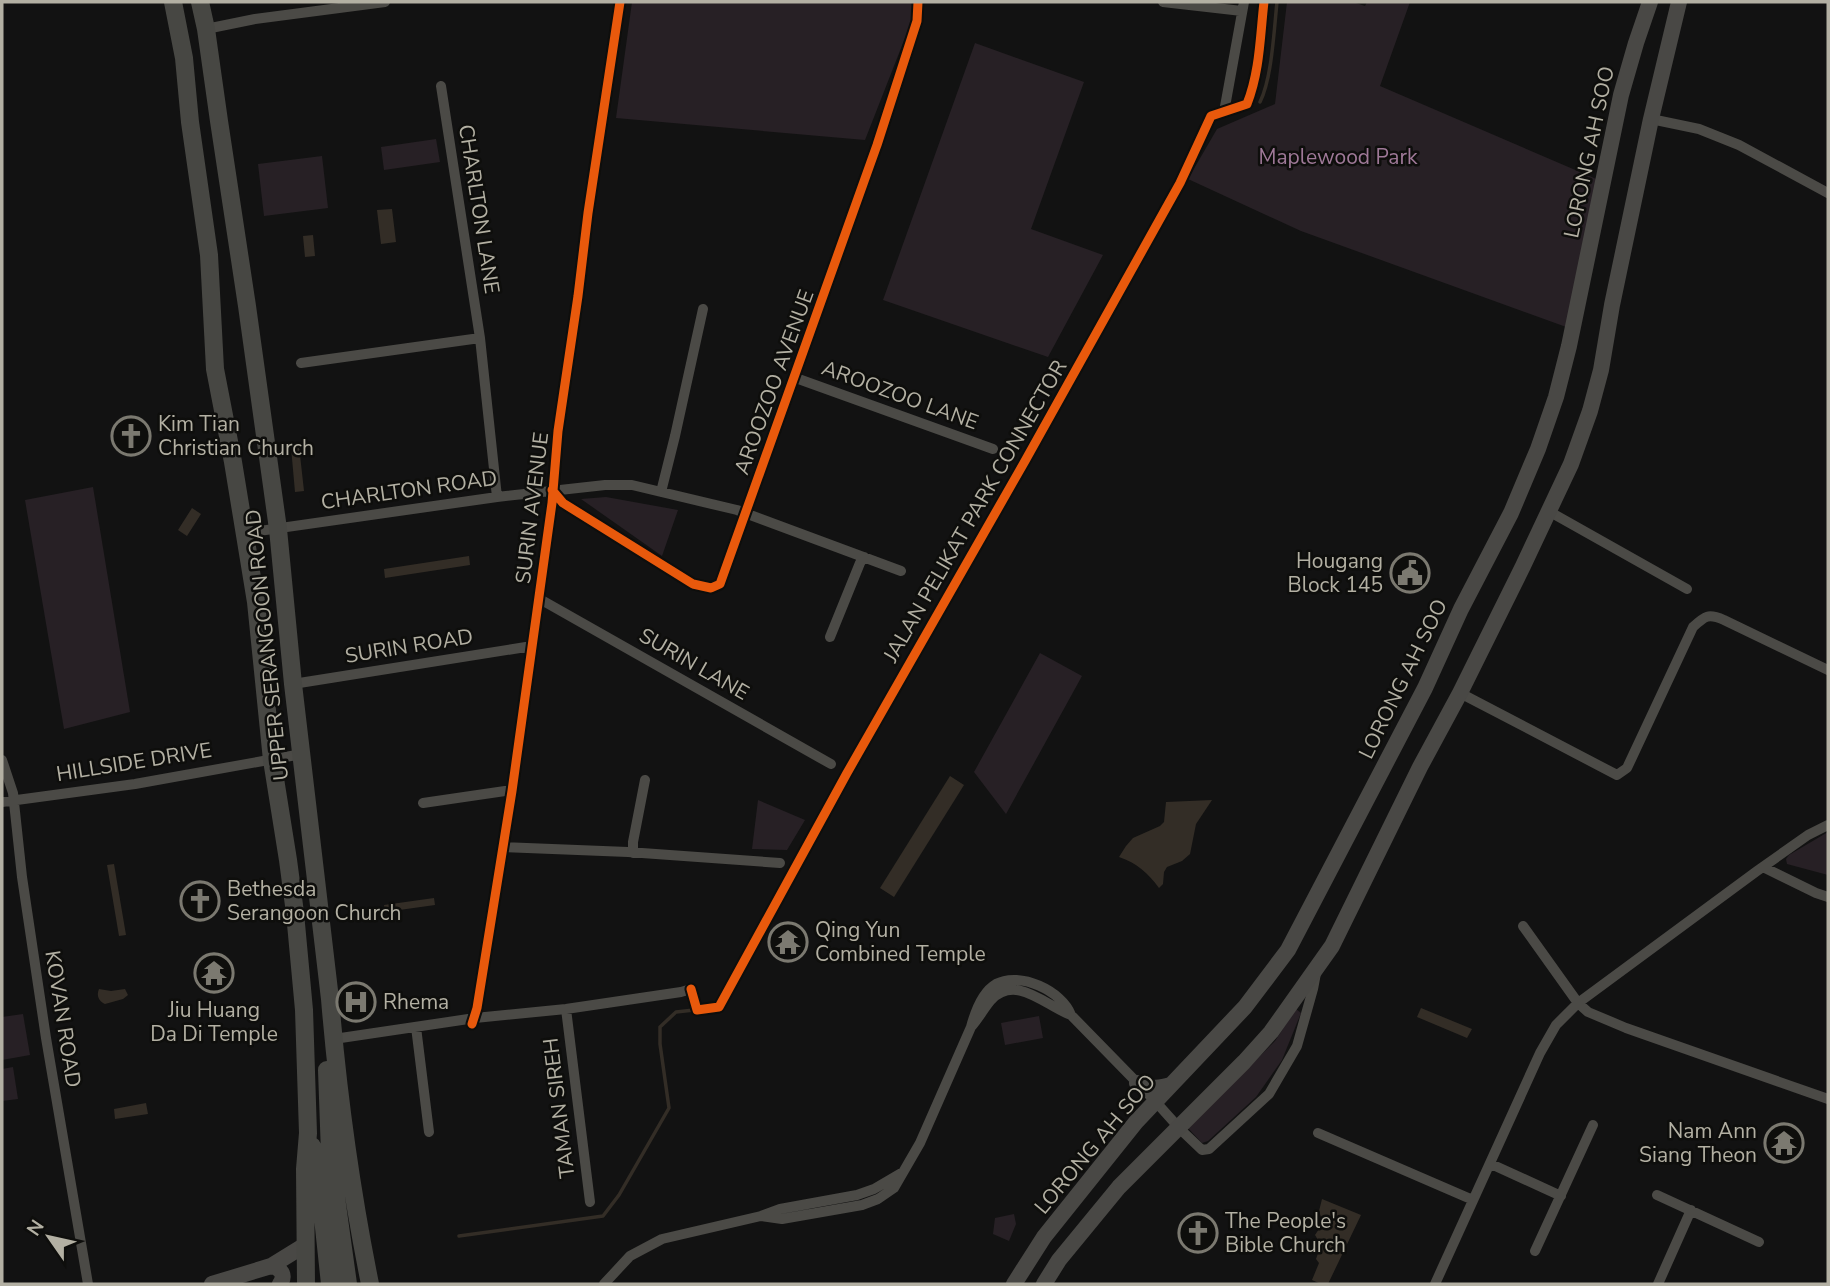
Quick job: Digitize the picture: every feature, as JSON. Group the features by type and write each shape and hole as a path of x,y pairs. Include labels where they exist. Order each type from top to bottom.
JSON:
{"main road":[{"name":"UPPER SERANGOON ROAD","path":"173,2 184,58 190,122 209,255 215,369 256,602 272,760 289,860 296,924 304,1010 308,1133 305,1169 306,1284"},
{"name":"UPPER SERANGOON ROAD","path":"200,2 278,529 334,1042 356,1218 370,1284"},
{"name":"LORONG AH SOO","path":"1013,1284 1044,1237 1136,1122 1245,1007 1288,950 1425,688 1511,513 1556,397 1622,95 1650,2"},
{"path":"1044,1284 1059,1260 1119,1187 1271,1032 1332,946 1550,512 1571,464 1601,370 1651,119 1679,2"},
{"path":"326,969 330,1154 348,1284"},
{"path":"1137,1083 1159,1089 1171,1085"},
{"path":"308,1133 317,1161 330,1284"},
{"path":"212,1284 271,1266 305,1245"},
{"path":"271,1266 280,1270 283,1275 280,1284"}],"street":[{"path":"206,29 255,19 385,2"},
{"name":"SURIN AVENUE","path":"473,1021 512,791 558,431 620,2"},
{"name":"AROOZOO AVENUE","path":"552,490 563,503 680,577 699,587 715,588 720,584 877,145 917,21 918,2"},
{"path":"1163,2 1243,6 1224,112"},
{"name":"CHARLTON LANE","path":"441,86 480,338 497,497"},
{"path":"1651,119 1699,129 1739,145 1828,193"},
{"path":"661,492 703,309"},
{"path":"301,363 480,338"},
{"name":"AROOZOO LANE","path":"793,377 993,449"},
{"name":"CHARLTON ROAD","path":"245,533 552,490 632,485 746,513 901,571"},
{"path":"1550,512 1686,589"},
{"path":"830,637 864,557"},
{"name":"SURIN LANE","path":"538,598 831,764"},
{"path":"1460,693 1617,775 1627,768 1693,627 1703,618 1713,615 1828,670"},
{"name":"SURIN ROAD","path":"293,684 532,646"},
{"name":"HILLSIDE DRIVE","path":"2,802 135,784 302,754"},
{"name":"KOVAN ROAD","path":"2,760 14,800 22,877 46,1038 88,1284"},
{"path":"634,853 645,780"},
{"path":"423,803 512,791"},
{"path":"1435,1284 1556,1026 1578,1003 1763,867 1808,835 1828,825"},
{"path":"503,846 780,863"},
{"path":"1763,867 1828,897"},
{"path":"1523,926 1578,1003 1588,1012 1828,1099"},
{"path":"604,1284 630,1256 662,1239 761,1216 782,1219 862,1205 878,1199 894,1188 930,1122 971,1027 1002,992 1027,992 1071,1015 1156,1101 1178,1128 1202,1150 1209,1149 1269,1094 1297,1046 1315,975 1322,960"},
{"path":"334,1042 473,1021 561,1012 691,989"},
{"name":"TAMAN SIREH","path":"566,1009 590,1202"},
{"path":"417,1029 429,1132"},
{"path":"1535,1251 1593,1125"},
{"path":"1318,1133 1473,1200"},
{"path":"1491,1164 1561,1196"},
{"path":"1657,1195 1759,1242"},
{"path":"1658,1284 1691,1210"}],"green space":[{"path":"632,2 914,2 912,20 865,140 616,118"},
{"name":"Maplewood Park","path":"1287,2 1353,2 1365,6 1367,2 1410,2 1380,86 1601,181 1569,328 1301,231 1188,179 1217,129 1275,104"},
{"path":"975,43 1084,82 1031,229 1103,255 1048,357 883,300"},
{"path":"436,139 440,162 384,170 381,147"},
{"path":"322,156 328,208 264,216 258,164"},
{"path":"93,487 130,712 64,729 25,500"},
{"path":"606,497 678,510 662,556 581,499"},
{"path":"1040,653 1082,676 1006,814 974,772"},
{"path":"758,800 805,820 787,850 752,849"},
{"path":"1828,832 1828,875 1787,864 1789,855"},
{"path":"1296,1009 1301,1013 1282,1060 1256,1097 1208,1141 1202,1143 1188,1128 1275,1041"},
{"path":"23,1014 30,1055 2,1060 2,1017"},
{"path":"1039,1016 1043,1038 1005,1045 1001,1023"},
{"path":"13,1067 18,1099 2,1101 2,1069"},
{"path":"1014,1214 1016,1224 1009,1241 993,1234 995,1218"}],"shaded area":[{"path":"392,209 396,242 381,244 377,210"},
{"path":"313,235 315,256 305,257 303,236"},
{"path":"299,446 304,491 295,492 291,447"},
{"path":"192,508 201,514 187,536 178,530"},
{"path":"469,556 470,565 385,578 384,569"},
{"path":"950,776 964,785 894,897 880,888"},
{"path":"1212,800 1196,824 1190,854 1182,861 1167,867 1163,884 1159,888 1142,869 1119,857 1133,838 1164,822 1166,802"},
{"path":"114,864 126,935 119,936 107,865"},
{"path":"434,898 435,905 385,912 384,905"},
{"path":"99,989 125,989 128,995 105,1004 99,998"},
{"path":"1421,1008 1472,1029 1467,1038 1417,1017"},
{"path":"146,1103 148,1114 115,1119 114,1109"},
{"path":"1322,1199 1361,1215 1328,1284 1312,1280 1319,1263 1316,1259 1321,1245 1315,1235 1323,1223 1319,1211"}],"waterway":[{"path":"1260,102 1270,67 1277,2"},
{"path":"459,1236 603,1216 619,1195 669,1108 660,1027 676,1012 694,1010"}],"cycle path":[{"path":"472,1024 477,1008 512,791 552,503 558,431 620,2"},
{"path":"552,490 563,503 693,584 711,588 720,584 877,145 917,21 918,2"},
{"name":"JALAN PELIKAT PARK CONNECTOR","path":"691,989 697,1010 719,1007 847,773 1180,183 1211,116 1247,104 1257,66 1264,2"}],"place":[{"name":"Kim Tian Christian Church","path":"131,436"},
{"name":"Hougang Block 145","path":"1410,573"},
{"name":"Bethesda Serangoon Church","path":"200,901"},
{"name":"Qing Yun Combined Temple","path":"788,942"},
{"name":"Jiu Huang Da Di Temple","path":"214,973"},
{"name":"Rhema","path":"356,1002"},
{"name":"Nam Ann Siang Theon","path":"1784,1143"},
{"name":"The People's Bible Church","path":"1198,1233"}]}
